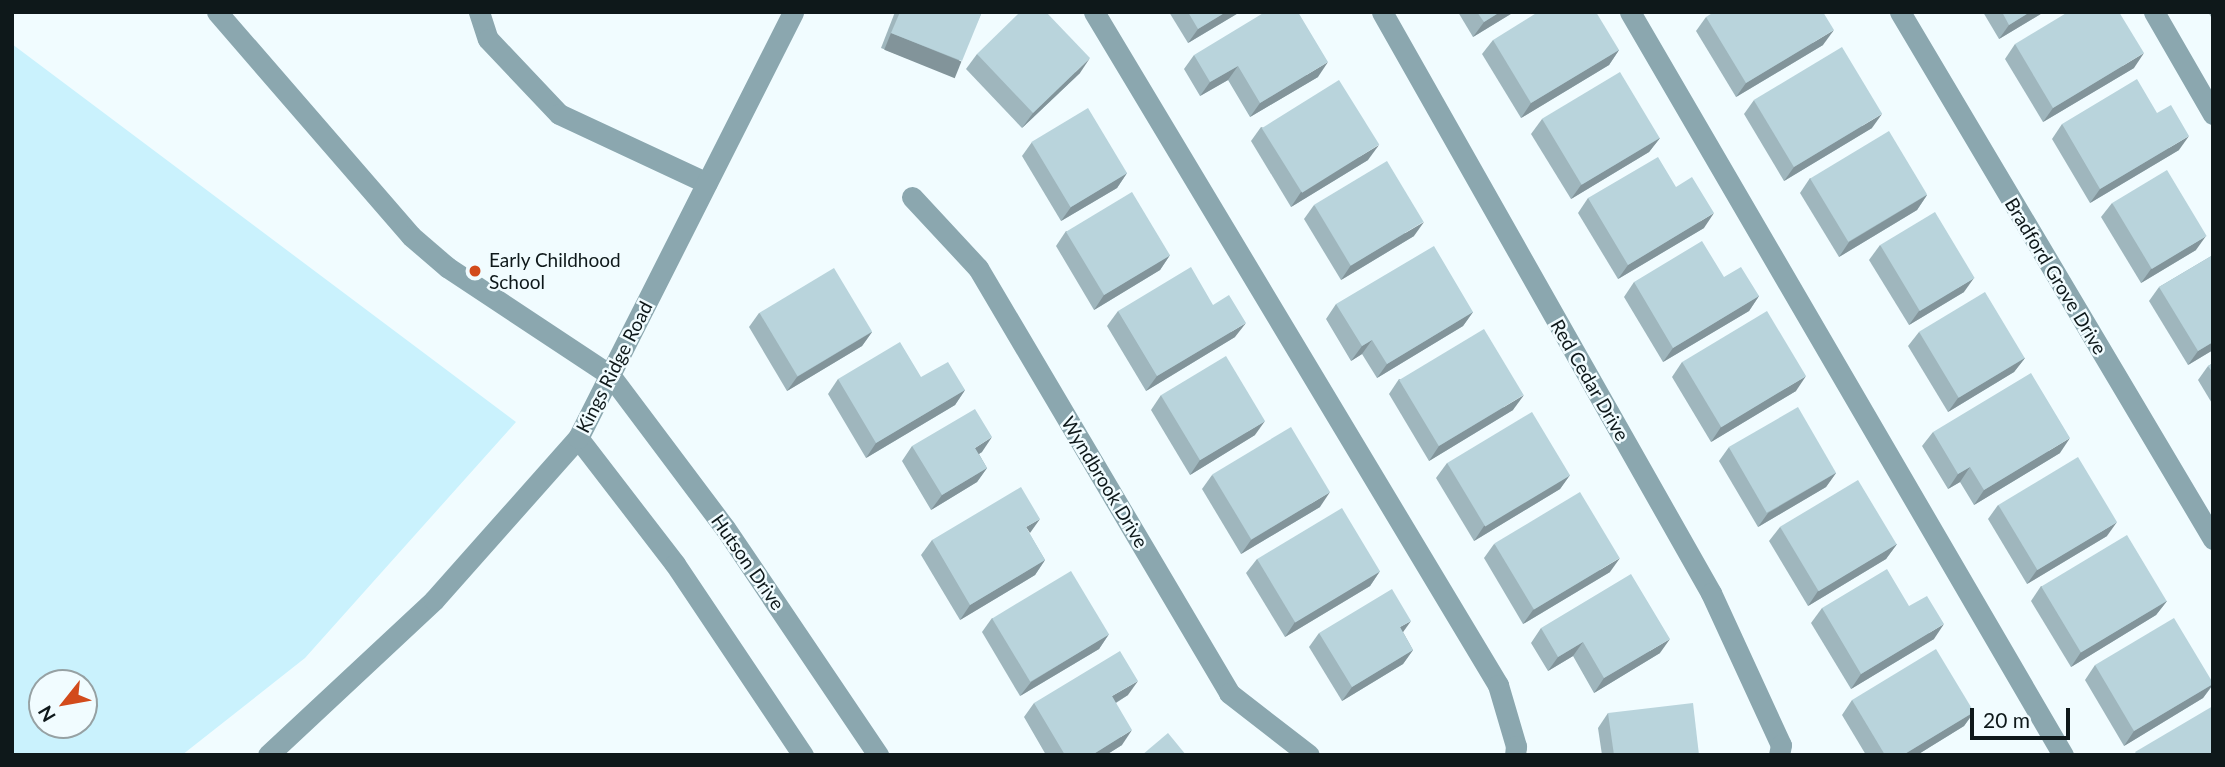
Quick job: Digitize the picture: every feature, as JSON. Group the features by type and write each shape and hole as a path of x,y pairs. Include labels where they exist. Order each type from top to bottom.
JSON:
{"street":[{"name":"Hutson Drive","path":"217,12 411,236 447,267 610,375 725,528 878,755"},
{"path":"479,12 488,39 559,114 707,183"},
{"name":"Kings Ridge Road","path":"268,755 434,600 578,438 793,12"},
{"path":"1094,12 1498,685 1516,746 1515,755"},
{"name":"Red Cedar Drive","path":"1382,12 1711,593 1781,745 1779,755"},
{"path":"1630,12 2063,755"},
{"name":"Bradford Grove Drive","path":"1900,12 2213,539"},
{"path":"2154,12 2213,114"},
{"name":"Wyndbrook Drive","path":"912,197 978,268 1229,693 1309,755"},
{"path":"578,438 675,564 803,755"}],"shaded area":[{"path":"12,44 516,422 305,658 182,755 12,755"}],"building":[{"path":"900,12 982,12 962,61 891,33"},
{"path":"1020,12 1046,12 1090,58 1033,113 977,54"},
{"path":"1188,12 1226,12 1198,29"},
{"path":"1265,12 1298,12 1328,62 1260,103 1238,66 1210,82 1194,55"},
{"path":"1477,12 1500,12 1484,22"},
{"path":"1538,12 1596,12 1619,50 1531,103 1493,40"},
{"path":"1714,12 1823,12 1834,30 1746,83 1706,17"},
{"path":"2002,12 2030,12 2009,25"},
{"path":"2068,12 2119,12 2144,53 2053,108 2015,44"},
{"path":"1842,47 1882,114 1794,167 1754,100"},
{"path":"1620,72 1660,138 1582,185 1542,119"},
{"path":"2137,79 2157,113 2171,105 2189,136 2100,189 2062,124"},
{"path":"1339,80 1379,144 1302,193 1262,128"},
{"path":"1088,108 1127,173 1071,207 1031,142"},
{"path":"1889,131 1927,194 1848,242 1810,178"},
{"path":"1658,157 1676,187 1692,177 1714,213 1628,265 1588,198"},
{"path":"1387,161 1424,222 1351,266 1314,205"},
{"path":"2167,170 2207,236 2152,269 2112,203"},
{"path":"1132,192 1170,255 1104,295 1066,232"},
{"path":"1935,212 1975,278 1920,311 1880,245"},
{"path":"1702,241 1724,277 1741,267 1759,296 1673,348 1634,282"},
{"path":"1434,246 1473,312 1387,364 1372,340 1362,346 1336,304"},
{"path":"2213,255 2213,342 2198,351 2159,287"},
{"path":"1191,267 1213,305 1229,295 1246,323 1157,376 1118,311"},
{"path":"834,268 872,331 798,376 759,313"},
{"path":"1985,292 2025,358 1959,398 1919,332"},
{"path":"1767,311 1806,376 1721,427 1682,362"},
{"path":"1484,329 1524,395 1439,446 1399,380"},
{"path":"900,342 921,377 948,362 965,390 876,443 838,379"},
{"path":"1226,356 1265,421 1200,460 1161,395"},
{"path":"2031,373 2070,438 1984,490 1970,467 1958,474 1933,432"},
{"path":"1798,407 1836,473 1767,513 1729,447"},
{"path":"975,409 992,437 975,448 987,468 942,495 912,446"},
{"path":"1532,412 1570,475 1485,526 1447,463"},
{"path":"1291,427 1330,492 1251,540 1212,474"},
{"path":"2078,457 2117,522 2037,570 1998,505"},
{"path":"1858,480 1897,544 1819,591 1780,527"},
{"path":"1021,487 1040,519 1026,527 1045,560 970,605 932,540"},
{"path":"1580,492 1620,558 1534,610 1494,544"},
{"path":"1342,508 1380,571 1295,622 1257,559"},
{"path":"2127,535 2167,601 2081,653 2041,587"},
{"path":"1887,569 1909,606 1927,596 1944,624 1861,674 1822,608"},
{"path":"1071,571 1109,634 1030,682 992,618"},
{"path":"1631,574 1670,639 1604,678 1583,642 1558,657 1541,628"},
{"path":"1392,589 1411,621 1400,627 1413,650 1352,687 1319,633"},
{"path":"2174,618 2213,684 2134,731 2095,665"},
{"path":"1936,649 1974,712 1903,755 1885,755 1852,700"},
{"path":"1120,651 1138,681 1112,696 1132,730 1092,755 1065,755 1034,703"},
{"path":"1693,703 1699,755 1614,755 1608,713"},
{"path":"2213,706 2213,755 2137,755 2135,752"},
{"path":"1168,733 1186,755 1142,755"}],"place":[{"name":"Early Childhood School","path":"475,271"}]}
